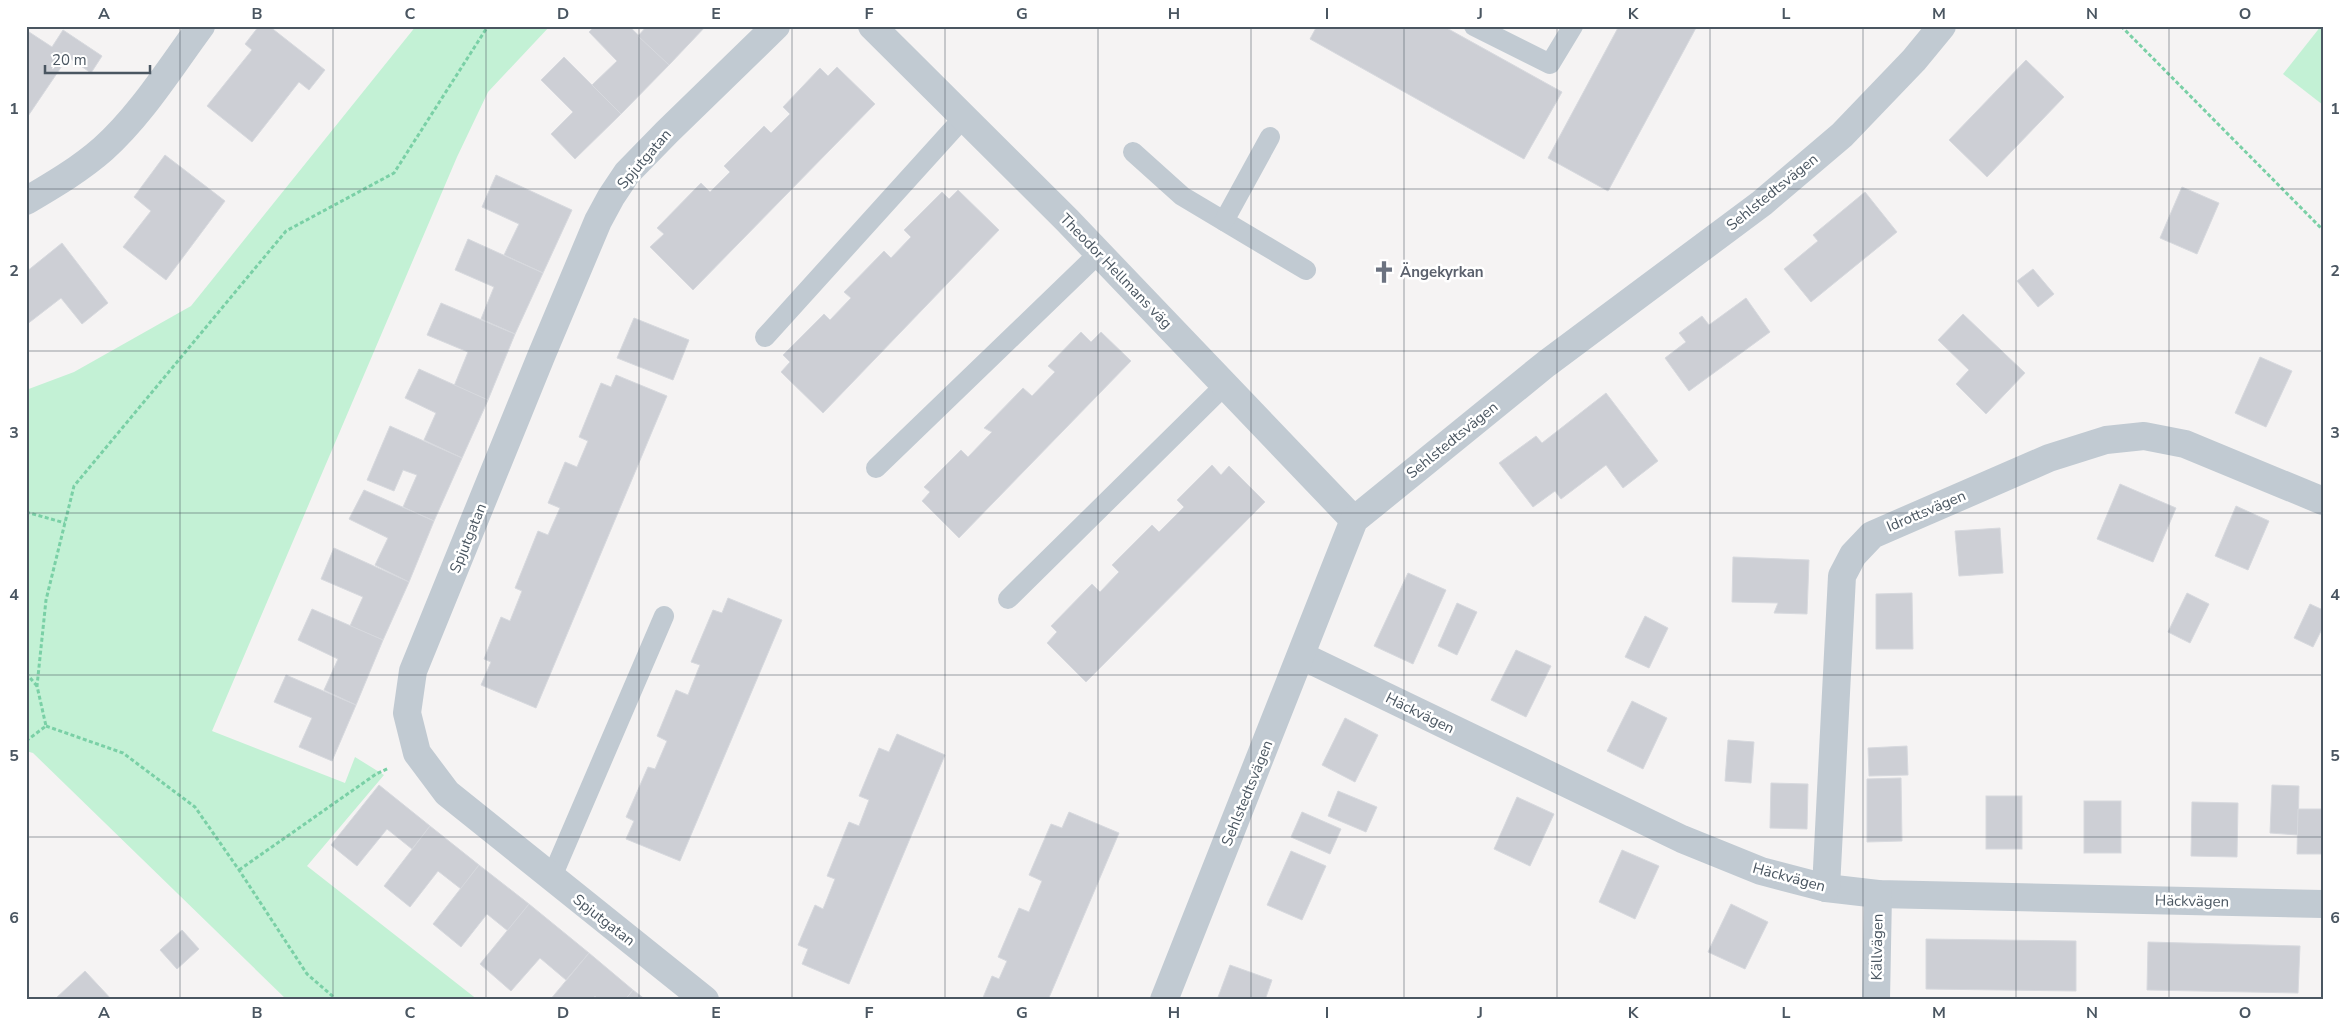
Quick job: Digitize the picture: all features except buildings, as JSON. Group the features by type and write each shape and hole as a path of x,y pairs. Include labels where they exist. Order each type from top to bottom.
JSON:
{"street":[{"path":"26,201 75,171 103,149 127,125 201,26"},
{"name":"Spjutgatan","path":"705,1000 448,793 417,753 407,713 413,671 598,221 611,197 627,174 667,132 776,26"},
{"name":"Theodor Hellmans väg","path":"872,26 965,116 1354,520"},
{"name":"Sehlstedtsvägen","path":"1164,1000 1302,656 1354,520 1546,364 1762,203 1842,135 1914,60 1942,26"},
{"name":"Idrottsvägen","path":"1826,888 1842,576 1852,555 1872,535 2049,458 2106,440 2144,436 2185,444 2323,501"},
{"name":"Häckvägen","path":"1302,656 1682,839 1761,872 1826,888 1878,894 2323,904"},
{"name":"Källvägen","path":"1876,1000 1878,894"}],"lane":[{"path":"1474,26 1550,64 1573,26"},
{"path":"765,337 965,116"},
{"path":"1224,221 1270,137"},
{"path":"1133,152 1182,196 1306,270"},
{"path":"876,468 1098,253"},
{"path":"1008,599 1225,385"},
{"path":"552,878 664,616"}],"path":[{"path":"46,726 37,686 46,600 74,486 286,231 394,173 488,26"},
{"path":"2121,26 2323,230"},
{"path":"26,512 65,523"},
{"path":"26,673 37,686"},
{"path":"26,742 46,726"},
{"path":"46,726 123,754 195,807 239,870 306,974 337,1000"},
{"path":"239,870 376,774 417,753"}],"green space":[{"path":"416,26 550,26 488,92 457,157 212,731 345,783 355,757 384,775 307,866 478,1000 287,1000 33,753 26,751 26,390 74,372 191,306"},
{"path":"2321,26 2323,26 2323,105 2283,74"}],"place":[{"name":"Ängekyrkan","path":"1384,272"}]}
